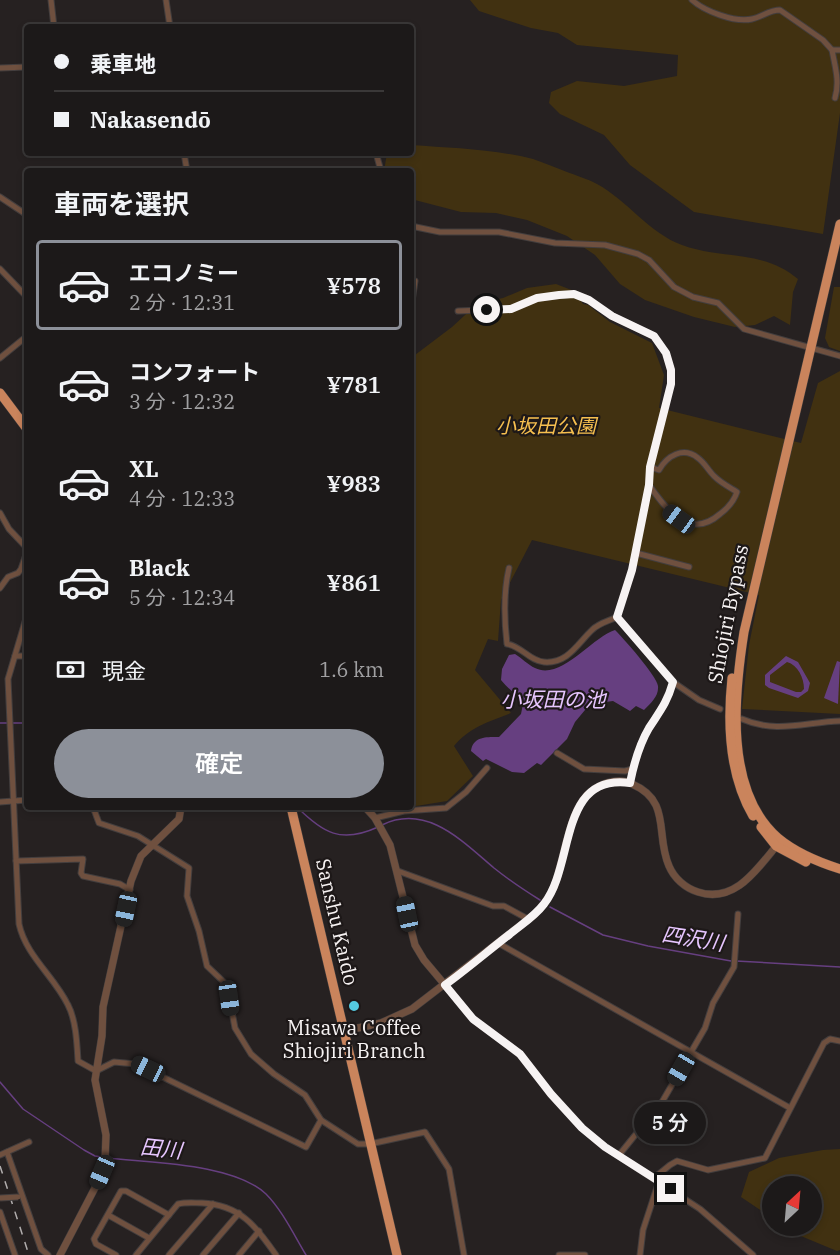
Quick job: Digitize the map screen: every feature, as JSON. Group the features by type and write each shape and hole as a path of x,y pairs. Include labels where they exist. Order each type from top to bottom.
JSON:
{"highway":[{"name":"Shiojiri Bypass","path":"779,843 756,822 739,788 732,750 730,697 744,607 784,441 794,418 812,348 840,225"},
{"path":"0,393 24,425"},
{"name":"Sanshu Kaido","path":"292,810 397,1255"},
{"path":"779,843 803,861 840,870"}],"street":[{"path":"51,0 54,24"},
{"path":"166,0 170,24"},
{"path":"692,0 713,13 745,20 751,20 773,10 780,10 823,40 832,50 838,74 835,98"},
{"path":"832,50 840,50"},
{"path":"0,68 24,67"},
{"path":"0,197 24,213"},
{"path":"414,227 440,232 499,232 547,242 605,245 638,254 649,260 674,287 693,297 718,303 744,330 840,356"},
{"path":"0,269 24,294"},
{"path":"414,288 415,281"},
{"path":"458,311 511,309 537,298 574,294 589,300 612,316 654,336 666,353 671,370 671,384 650,467 649,485 636,553 617,617 593,628 580,645 569,654 551,662 538,661 521,649 507,644 504,590 509,568"},
{"path":"0,358 24,338"},
{"path":"649,485 667,510 690,524 701,525 712,521 734,499 737,492 720,482 699,458 690,453 680,452 669,457 659,470 650,467"},
{"path":"0,513 9,529 24,545"},
{"path":"636,553 689,567"},
{"path":"0,588 8,576 18,573 24,560"},
{"path":"617,617 673,682 699,700 720,709"},
{"path":"24,625 8,679 19,924 22,937 40,967 69,1007 78,1061 96,1071"},
{"path":"15,656 24,656"},
{"path":"630,783 636,756 648,730 665,705 673,682"},
{"path":"742,719 756,725 792,728 840,721"},
{"path":"557,753 584,769 625,771 633,769"},
{"path":"378,823 404,811 446,808 466,792 487,768"},
{"path":"344,1031 381,1023 412,1009 544,905 553,889 574,818 588,793 601,785 617,782 630,783 644,790 655,803 661,820 668,865 680,882 695,892 714,895 737,888 779,843"},
{"path":"0,802 24,800"},
{"path":"94,810 99,823 124,830 153,844 189,868 187,896 199,931 207,966 227,985 235,1028 251,1054 274,1074 305,1095 321,1120 358,1144 370,1144 424,1132 450,1169 464,1255"},
{"path":"60,1255 97,1184 105,1161 104,1120 95,1080 102,1036 103,1007 131,881 141,856 178,819 180,810"},
{"path":"367,810 378,823 390,845 413,941 424,960 473,1019 520,1054 551,1094 582,1128 700,1209 753,1255"},
{"path":"16,861 83,859 81,873 83,876 120,884 130,890"},
{"path":"398,871 493,906 504,906 528,919"},
{"path":"619,1155 662,1102 705,1028 713,1003 735,961 738,914"},
{"path":"498,943 790,1108"},
{"path":"640,1255 643,1230 656,1179 677,1161 708,1170 765,1158 824,1043 830,1039 840,1041"},
{"path":"96,1071 114,1062 136,1064 306,1147 321,1120"},
{"path":"29,1142 4,1153 41,1249 48,1255"},
{"path":"117,1255 96,1244 94,1239 121,1191 126,1191 169,1215"},
{"path":"0,1198 20,1196"},
{"path":"136,1255 178,1204 184,1202 213,1204 239,1213 259,1231 274,1254"},
{"path":"169,1255 213,1204"},
{"path":"0,1212 15,1255"},
{"path":"203,1255 239,1213"},
{"path":"108,1215 149,1238"},
{"path":"239,1255 259,1231"},
{"path":"559,1255 585,1255"}],"green space":[{"path":"470,0 840,0 840,113 823,234 694,212 630,165 604,135 560,114 549,103 551,92 577,81 624,86 677,76 678,55 577,45 558,33 531,28 479,11"},
{"path":"414,145 488,151 518,156 533,159 586,179 608,191 670,240 697,250 742,256 771,263 798,279 793,292 790,325 774,316 755,325 735,327 694,317 645,300 620,284 595,255 567,236 527,220 496,213 461,212 414,200 414,168 384,168 386,156 414,156"},
{"name":"小坂田公園","path":"556,284 574,291 583,304 588,305 610,322 652,343 664,375 659,408 801,443 818,383 840,371 840,714 742,709 749,645 759,595 532,540 501,600 498,641 488,639 475,670 511,713 487,722 466,734 454,746 473,776 447,801 414,806 414,356 452,327 477,304 503,298 527,288"},
{"path":"834,287 840,287 840,351 829,347 825,338"},
{"path":"840,1149 840,1250 837,1251 801,1236 822,1236 822,1176 762,1176 762,1211 741,1197 749,1172 779,1158"}],"water":[{"name":"小坂田の池","path":"615,630 646,666 658,686 656,696 644,710 636,706 630,711 613,701 598,703 585,710 575,722 567,739 541,765 537,763 524,773 512,772 486,759 483,761 471,751 472,746 478,740 485,737 499,737 521,714 523,704 501,680 502,669 509,655 515,654 535,668 555,669 566,664 606,634"},
{"path":"786,656 798,662 810,683 808,691 798,698 769,688 765,685 765,675","holes":["787,662 802,676 804,689 801,692 770,682 770,675"]},
{"path":"837,661 840,662 838,704 824,698"}],"waterway":[{"name":"四沢川","path":"0,723 8,723"},
{"name":"四沢川","path":"13,723 24,723"},
{"name":"四沢川","path":"300,810 315,823 333,833 353,835 378,827"},
{"name":"四沢川","path":"382,825 398,819 414,819 443,828 470,847 505,877 540,900"},
{"name":"四沢川","path":"550,907 603,935 648,946 731,961"},
{"name":"四沢川","path":"736,961 840,967"},
{"name":"田川","path":"0,1082 23,1109 84,1150 102,1157"},
{"name":"田川","path":"107,1158 191,1166 213,1170 251,1184 266,1194 277,1207 306,1255"}],"railway":[{"path":"0,1166 29,1255"}],"place":[{"name":"Misawa Coffee Shiojiri Branch","path":"354,1006"}],"route":[{"path":"487,310 511,309 537,298 574,294 589,300 612,316 654,336 661,343 671,370 671,384 650,467 649,485 632,570 617,617 673,682 665,705 648,730 636,756 630,783 608,782 601,785 588,793 579,806 557,878 544,905 445,985 473,1019 520,1054 551,1094 582,1128 605,1147 671,1189"}]}
